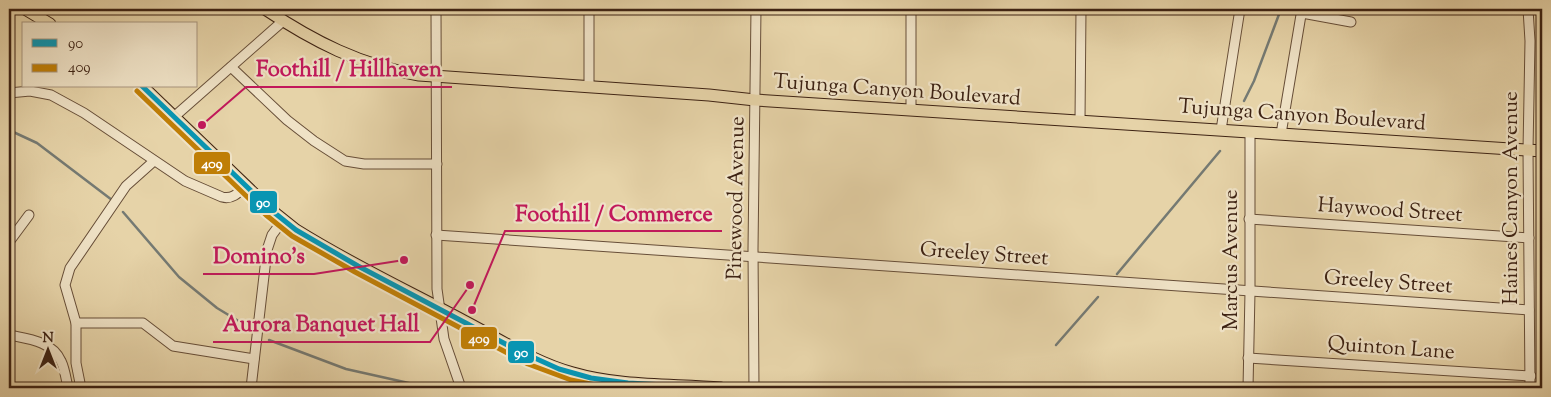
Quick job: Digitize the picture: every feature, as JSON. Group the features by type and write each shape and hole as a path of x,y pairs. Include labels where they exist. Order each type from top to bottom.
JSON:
{"main road":[{"path":"25,9 47,22"},
{"name":"Tujunga Canyon Boulevard","path":"266,9 319,42 363,62 400,72 755,100 1542,151"},
{"path":"144,88 283,220 315,242 440,308 549,364 574,374 607,380 721,388"}],"street":[{"path":"436,9 437,289 444,339 460,388"},
{"path":"589,9 589,87"},
{"name":"Pinewood Avenue","path":"754,388 753,257 756,9"},
{"path":"911,9 911,110"},
{"path":"1080,120 1081,9"},
{"path":"1221,130 1240,9"},
{"name":"Haines Canyon Avenue","path":"1528,9 1530,41 1528,150 1530,388"},
{"path":"1281,134 1302,11 1351,22"},
{"path":"175,116 283,20"},
{"path":"231,67 287,120 314,141 345,160 364,164 437,164"},
{"path":"9,93 30,91 52,95 84,113 185,181 226,198 234,197 246,185"},
{"name":"Marcus Avenue","path":"1248,388 1250,132"},
{"path":"81,388 76,363 76,323 64,285 70,268 126,186 154,161"},
{"path":"9,242 29,215"},
{"name":"Haywood Street","path":"1249,219 1528,238"},
{"path":"251,388 267,250 272,235 283,220"},
{"name":"Greeley Street","path":"436,235 1530,310"},
{"path":"76,323 143,323 173,346 254,359"},
{"path":"9,336 35,340 52,350 61,360 68,388"},
{"name":"Quinton Lane","path":"1248,358 1530,376"}],"waterway":[{"path":"1244,101 1254,81 1281,9"},
{"path":"9,130 37,143 112,200"},
{"path":"1117,274 1220,151"},
{"path":"123,212 179,277 217,308 250,328"},
{"path":"1056,345 1098,297"},
{"path":"269,340 346,369 431,388"}],"transit line":[{"name":"90","path":"144,88 271,210 296,230 358,266 517,350 559,369 591,378 628,383 721,388"},
{"name":"409","path":"137,91 266,215 292,236 355,272 528,364 571,380 610,388"}],"place":[{"name":"Foothill / Hillhaven","path":"202,125"},
{"name":"Domino's","path":"404,260"},
{"name":"Aurora Banquet Hall","path":"470,285"},
{"name":"Foothill / Commerce","path":"472,310"}]}
